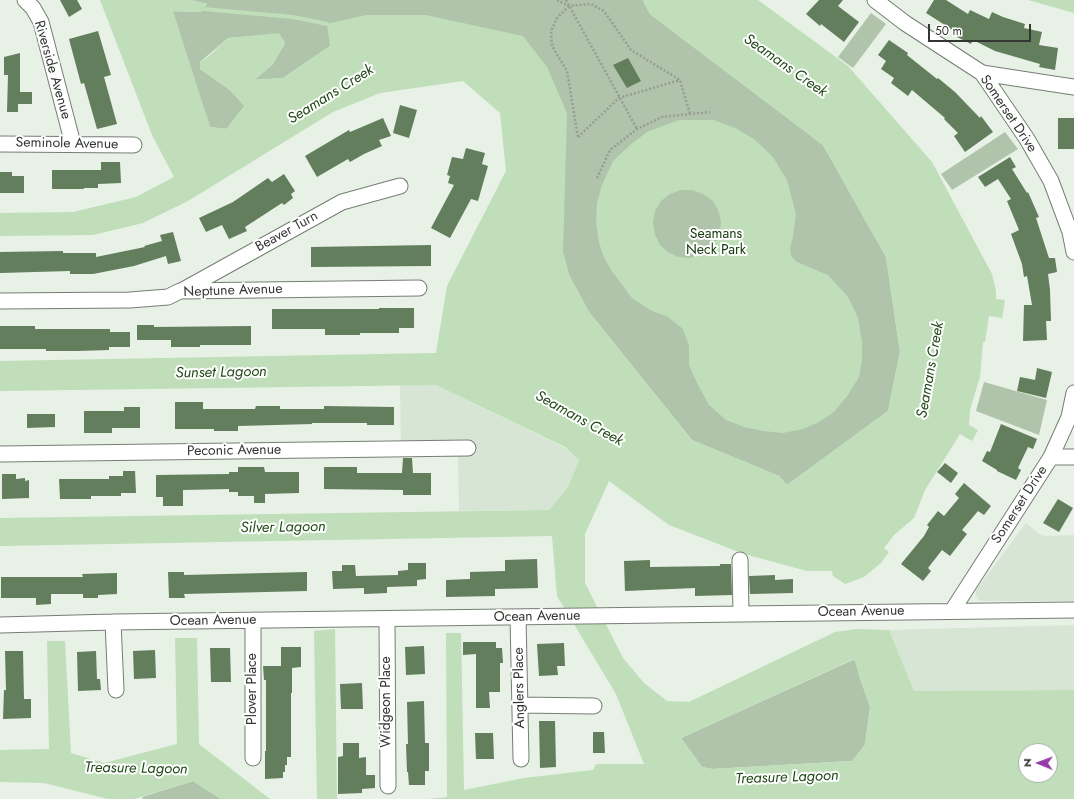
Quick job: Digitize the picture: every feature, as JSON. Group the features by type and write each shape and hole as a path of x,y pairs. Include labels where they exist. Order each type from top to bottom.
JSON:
{"street":[{"name":"Riverside Avenue","path":"25,0 41,22 73,144"},
{"name":"Somerset Drive","path":"875,0 905,24 982,73 1027,139 1051,181 1070,232 1074,252"},
{"path":"982,73 1074,87"},
{"name":"Seminole Avenue","path":"0,144 134,145"},
{"name":"Beaver Turn","path":"180,291 342,202 400,186"},
{"name":"Neptune Avenue","path":"0,301 130,300 168,297 180,291 418,288"},
{"name":"Somerset Drive","path":"952,611 1051,457 1069,417 1074,393"},
{"name":"Peconic Avenue","path":"0,454 468,448"},
{"path":"1051,457 1074,457"},
{"path":"740,560 741,614"},
{"name":"Ocean Avenue","path":"0,625 253,620 1074,610"},
{"name":"Anglers Place","path":"518,617 521,759"},
{"name":"Widgeon Place","path":"387,619 388,786"},
{"name":"Plover Place","path":"253,620 253,758"},
{"path":"113,622 116,690"},
{"path":"520,705 594,706"}],"path":[{"path":"557,0 569,6 591,4 604,11 631,50 680,80 690,114"},
{"path":"566,0 637,129"},
{"path":"569,6 556,18 551,31 552,46 567,72 578,137 619,98 680,80"},
{"path":"597,178 610,150 637,129 662,117 710,112"}],"shaded area":[{"path":"400,385 436,385 565,448 579,460 568,487 549,510 459,511 458,449 401,450"},
{"path":"1026,523 1039,534 1045,536 1074,535 1074,601 979,600 976,595 976,590"},
{"path":"1074,625 1074,690 914,691 889,630"}],"green space":[{"name":"Seamans Neck Park","path":"190,0 643,0 650,14 823,145 886,257 900,352 888,411 787,485 779,476 692,440 589,312 569,275 563,253 547,67 330,46 283,78 254,80 273,64 285,43 279,34 228,38 200,62 200,69 230,90 245,106 227,129 210,127 172,11 201,12 207,4"},
{"path":"871,13 886,24 853,68 838,57"},
{"path":"1005,132 1018,149 952,190 941,174"},
{"path":"984,382 1047,400 1039,435 976,411"},
{"path":"855,659 870,707 865,745 852,761 712,769 702,767 681,738"},
{"path":"193,781 221,799 143,799 142,797"}],"water":[{"path":"100,0 190,0 207,4 201,12 173,11 210,127 226,129 244,106 230,90 200,69 200,62 209,56 228,38 279,33 285,43 273,64 255,80 283,78 330,46 327,24 366,15 426,15 523,36 547,67 567,113 563,253 569,275 589,312 692,440 779,476 787,485 888,411 900,352 886,257 823,145 650,14 643,0 758,0 848,66 932,162 992,274 996,291 996,299 1005,300 1002,318 989,316 985,342 983,342 980,377 970,410 969,425 978,430 972,441 960,434 925,490 914,518 894,535 884,548 889,552 881,563 864,577 845,584 833,576 832,571 807,571 744,554 669,525 609,481 585,534 585,583 623,658 644,683 667,701 689,702 835,632 857,629 889,630 914,691 1074,690 1074,799 428,799 447,797 446,633 461,633 464,790 524,778 593,770 596,764 644,764 616,694 557,596 552,536 0,546 0,518 549,510 568,487 579,460 565,447 436,385 0,391 0,361 436,353 447,286 506,171 500,113 463,81 380,93 333,112 188,201 143,223 93,235 0,236 0,213 73,212 136,197 174,177 152,135","holes":["854,659 870,707 865,745 852,761 712,769 702,767 681,738"]},
{"path":"1028,0 1074,0 1074,13"},
{"path":"679,120 714,120 735,128 754,139 773,157 787,180 796,214 790,248 791,256 797,262 828,275 848,297 858,318 862,342 862,360 859,377 848,395 834,412 819,422 803,429 783,433 744,427 726,420 709,405 698,385 689,365 689,346 683,329 668,317 650,310 632,298 611,270 599,243 596,222 597,203 602,185 613,161 647,132","holes":["681,190 692,190 703,194 713,201 718,210 721,221 720,231 716,241 709,250 700,255 689,258 678,257 668,252 660,245 655,234 653,223 655,211 661,201 670,194"]},
{"path":"335,629 337,799 317,799 314,631"},
{"name":"Treasure Lagoon","path":"175,638 197,638 199,744 270,799 221,799 193,781 134,799 108,799 44,783 0,782 0,750 49,749 47,641 65,641 71,753 104,763 177,744"}],"building":[{"path":"60,0 77,0 82,9 69,17"},
{"path":"819,0 843,0 838,6 859,22 844,42 821,24 820,26 806,14"},
{"path":"934,0 946,0 968,14 970,10 989,19 992,12 1025,24 1024,28 1042,32 1039,45 1058,48 1055,70 1039,67 1040,64 995,51 973,40 971,44 957,37 959,34 926,13"},
{"path":"98,31 111,75 104,77 117,124 97,129 84,83 81,84 69,39"},
{"path":"889,40 908,53 907,55 955,92 980,118 981,116 993,132 965,152 954,136 958,133 944,119 945,118 912,90 908,96 891,83 894,78 881,69 886,61 878,55"},
{"path":"20,53 20,92 32,92 32,104 18,104 18,112 7,112 8,75 4,75 4,57"},
{"path":"628,58 641,81 627,88 613,65"},
{"path":"400,105 417,110 409,138 393,133"},
{"path":"383,118 391,136 379,140 382,146 350,162 348,159 317,177 305,156 349,130 350,132"},
{"path":"1058,118 1074,118 1074,149 1058,149"},
{"path":"466,148 485,153 482,164 488,166 478,201 471,199 450,238 431,228 454,185 448,183 450,176 447,175 452,157 463,159"},
{"path":"1010,157 1016,167 1012,169 1027,193 1028,192 1039,217 1036,218 1049,258 1055,258 1057,272 1048,274 1051,321 1046,321 1047,340 1023,341 1024,305 1032,305 1027,276 1024,277 1022,264 1011,234 1019,230 1007,201 1011,199 998,179 985,187 978,177"},
{"path":"101,162 120,162 121,183 98,184 98,188 52,189 52,170 101,170"},
{"path":"0,172 12,172 12,176 24,176 24,193 0,193"},
{"path":"284,174 295,191 291,194 293,198 284,205 282,203 245,227 247,231 229,239 222,225 206,232 199,218 233,202 268,178 272,182"},
{"path":"173,232 181,261 168,264 166,256 134,266 93,274 70,274 70,271 0,273 0,252 63,251 63,253 96,253 96,257 145,247 144,246 162,241 160,235"},
{"path":"431,245 431,266 311,267 311,247"},
{"path":"414,308 414,328 399,328 399,333 360,333 360,335 325,335 325,329 272,329 272,309"},
{"path":"137,325 154,325 154,327 251,326 251,345 200,345 200,347 171,347 171,340 137,340"},
{"path":"0,326 35,326 35,329 110,329 110,332 130,332 130,347 109,347 109,350 77,351 0,349"},
{"path":"1037,368 1052,372 1046,398 1017,391 1020,377 1035,380"},
{"path":"175,402 203,402 203,409 255,409 256,406 280,406 280,409 324,409 324,406 394,407 394,425 367,425 367,423 312,423 238,426 238,431 214,431 214,429 175,429"},
{"path":"124,407 140,407 140,428 112,428 112,433 84,433 84,411 124,411"},
{"path":"27,414 55,414 55,427 27,428"},
{"path":"1001,424 1037,439 1033,449 1028,447 1018,468 1021,470 1016,480 997,471 982,461 987,451 990,452"},
{"path":"403,458 412,458 413,473 431,473 431,495 403,495 403,490 324,489 324,467 357,467 357,473 402,473"},
{"path":"945,463 958,473 951,483 937,472"},
{"path":"238,467 264,467 265,472 299,472 299,493 265,494 265,503 254,503 254,496 238,496 238,492 229,492 229,489 183,490 183,506 163,506 163,497 156,497 156,475 229,474 229,472 238,472"},
{"path":"123,471 135,471 136,493 121,493 121,496 91,496 91,499 60,499 59,479 109,479 109,476 123,476"},
{"path":"2,474 16,474 16,479 25,478 25,481 29,480 29,498 2,499"},
{"path":"964,483 991,506 984,515 978,511 962,530 967,534 950,556 942,550 928,568 931,571 923,581 901,564 924,536 929,527 927,525 938,511 944,516 959,498 955,494"},
{"path":"1058,499 1073,508 1059,532 1043,523"},
{"path":"537,559 538,588 495,589 495,596 446,597 446,580 470,579 470,572 505,571 505,560"},
{"path":"650,560 650,567 720,566 720,564 731,564 732,595 695,596 695,588 625,591 624,561"},
{"path":"408,563 426,563 426,579 417,580 417,586 387,587 387,593 364,594 364,588 333,589 332,571 342,571 342,565 355,565 356,576 398,575 398,571 408,570"},
{"path":"168,572 184,572 184,575 307,572 307,591 184,594 185,598 169,598"},
{"path":"117,573 117,594 98,595 98,598 83,598 83,594 51,594 51,604 36,605 36,598 1,598 1,577 83,577 82,574"},
{"path":"775,575 775,580 793,579 793,593 750,594 749,576"},
{"path":"463,642 496,642 496,648 502,648 503,663 500,663 500,692 489,692 490,708 476,708 476,654 463,655"},
{"path":"564,643 565,666 557,666 558,675 539,676 537,644"},
{"path":"424,646 425,674 406,675 405,647"},
{"path":"281,647 301,647 301,667 292,668 291,757 287,757 287,765 285,765 283,778 265,779 266,680 264,680 263,666 281,666"},
{"path":"210,648 230,648 231,682 211,682"},
{"path":"155,650 156,678 134,679 133,651"},
{"path":"5,651 23,651 24,699 31,699 31,718 3,719 4,690 6,690"},
{"path":"96,651 97,679 100,679 101,690 78,691 77,652"},
{"path":"362,683 363,709 341,709 340,684"},
{"path":"424,701 425,743 429,743 429,771 425,771 425,785 409,785 406,744 408,744 407,702"},
{"path":"539,721 555,721 556,767 540,768"},
{"path":"593,732 604,732 605,753 593,753"},
{"path":"475,733 493,733 494,759 476,759"},
{"path":"343,743 359,743 359,758 366,757 366,775 375,775 375,788 362,789 362,793 338,794 338,757 343,756"}],"waterway":[{"path":"203,9 293,17 327,24"}],"water label":[{"name":"Seamans Creek","path":"785,66"},
{"name":"Seamans Creek","path":"331,95"},
{"name":"Seamans Creek","path":"931,370"},
{"name":"Sunset Lagoon","path":"221,373"},
{"name":"Seamans Creek","path":"579,419"},
{"name":"Silver Lagoon","path":"283,528"}]}
